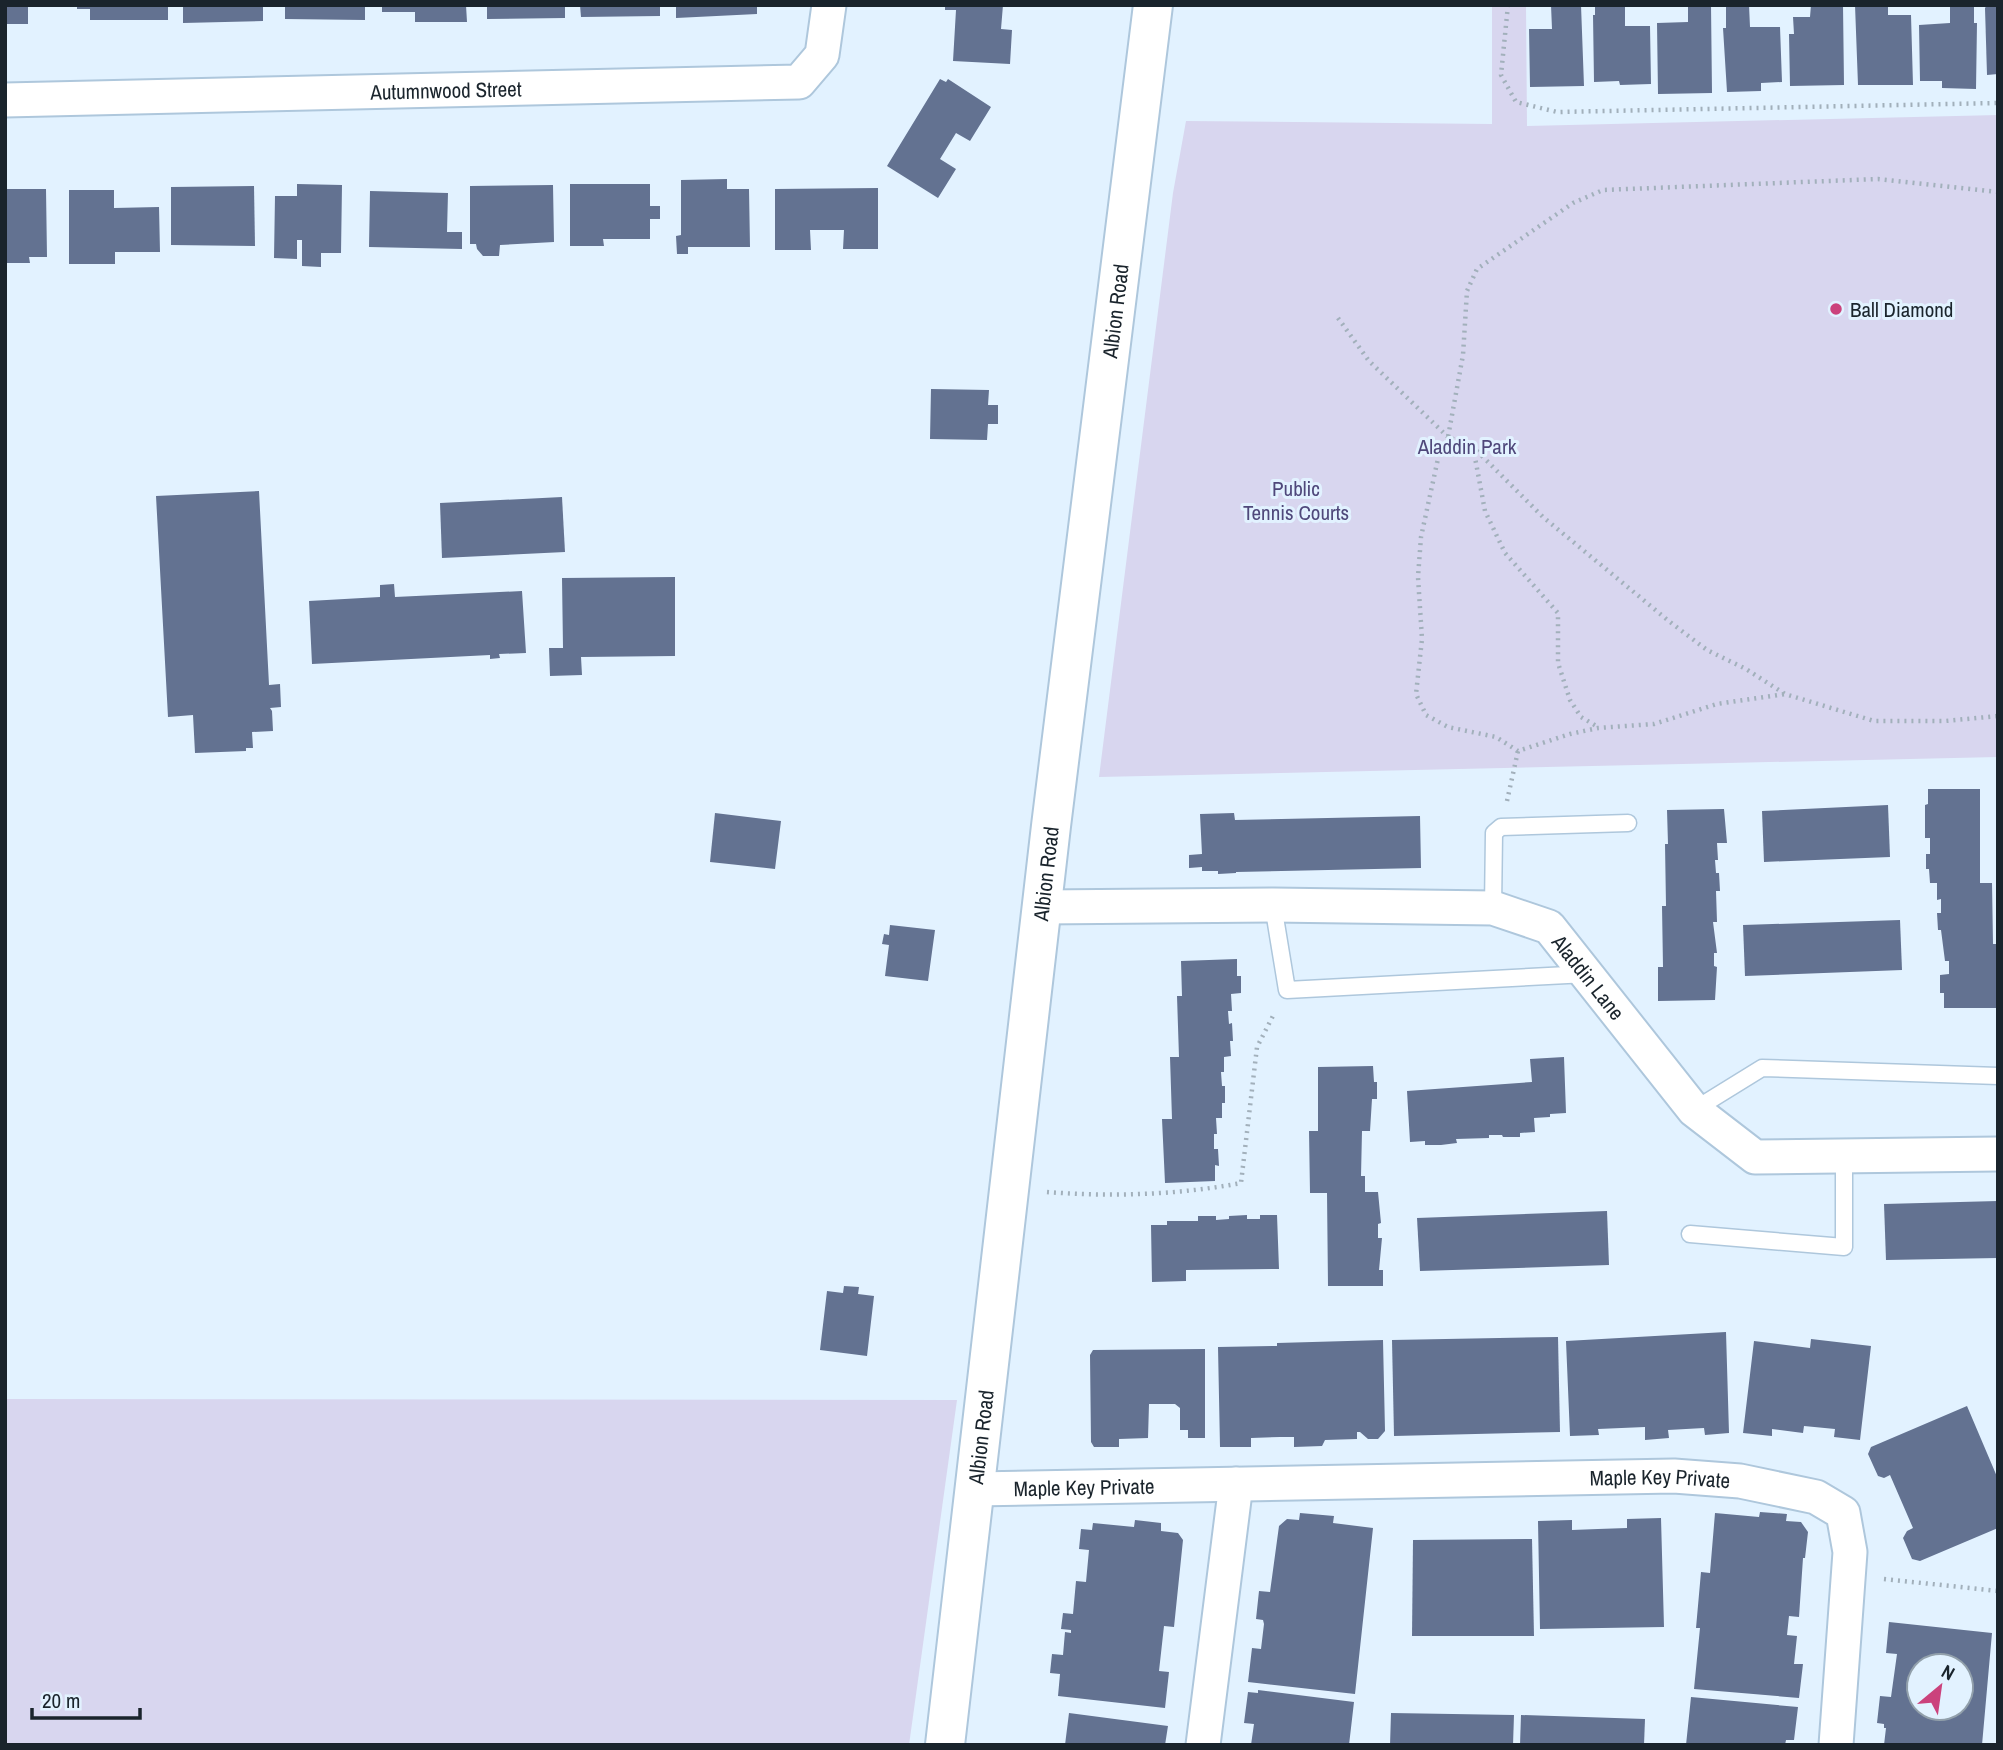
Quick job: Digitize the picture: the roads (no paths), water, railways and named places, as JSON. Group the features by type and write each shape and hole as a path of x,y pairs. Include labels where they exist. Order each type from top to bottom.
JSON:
{"street":[{"name":"Autumnwood Street","path":"5,100 799,82 822,55 829,5"},
{"name":"Albion Road","path":"945,1745 1042,907 1153,5"},
{"name":"Aladdin Lane","path":"1042,907 1273,905 1493,908 1549,927 1694,1110 1755,1157 1998,1154"},
{"name":"Maple Key Private","path":"974,1489 1674,1476 1740,1480 1816,1497 1843,1513 1850,1552 1836,1745"},
{"path":"1203,1745 1236,1484"}],"lane":[{"path":"1493,908 1494,833 1501,827 1628,823"},
{"path":"1273,905 1287,990 1587,974"},
{"path":"1694,1110 1762,1068 1998,1076"},
{"path":"1690,1234 1844,1247 1843,1156"}],"place":[{"name":"Ball Diamond","path":"1836,309"}],"park label":[{"name":"Aladdin Park","path":"1467,446"},
{"name":"Public Tennis Courts","path":"1296,500"}]}
